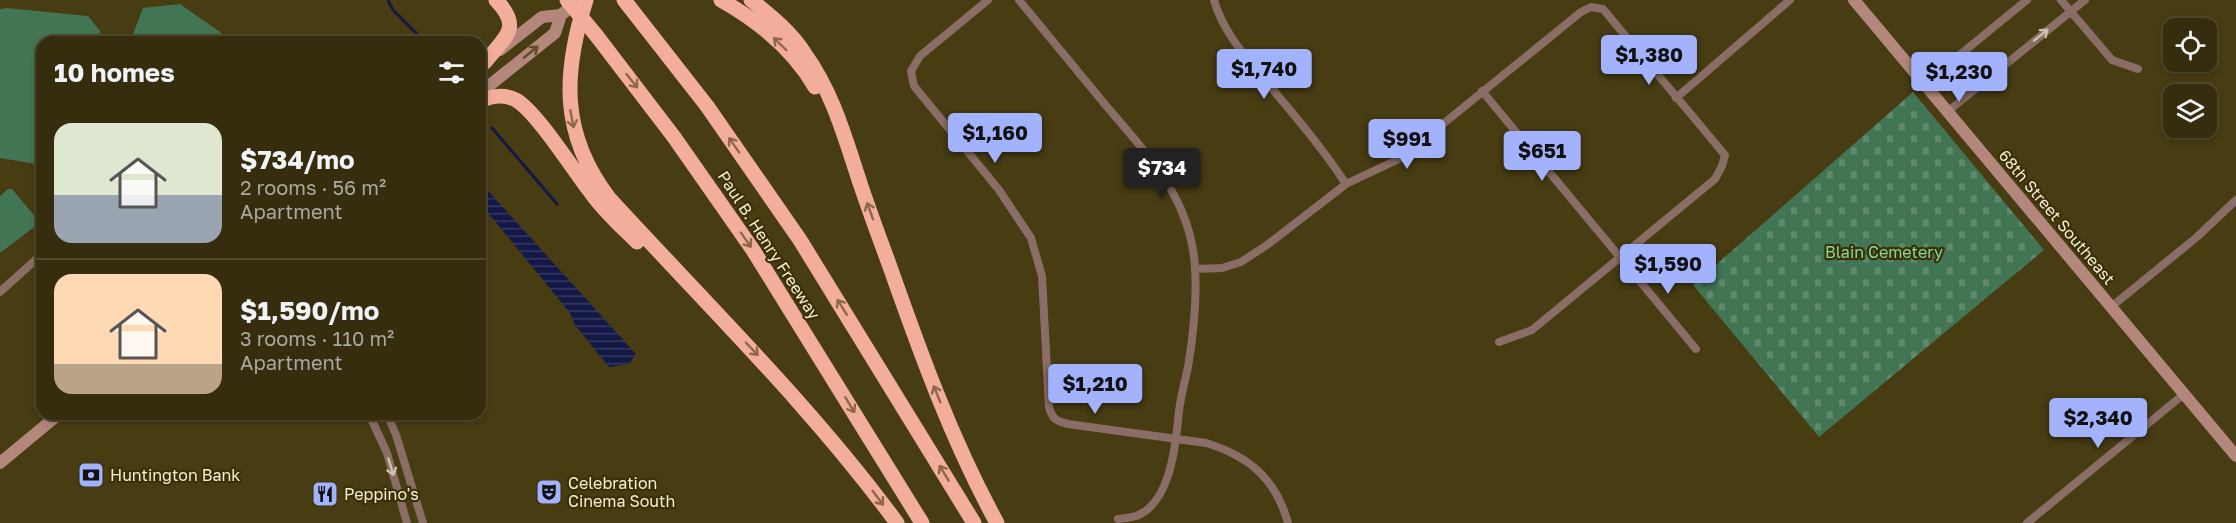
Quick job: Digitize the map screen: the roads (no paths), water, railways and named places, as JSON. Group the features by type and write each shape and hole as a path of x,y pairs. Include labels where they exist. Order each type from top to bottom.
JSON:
{"highway":[{"path":"486,59 506,36 511,26 509,17 496,0"},
{"name":"Paul B. Henry Freeway","path":"567,0 674,137 753,250 921,523"},
{"path":"586,0 576,37 569,78 570,114 580,149 592,174 609,198 808,412 865,480 897,523"},
{"path":"721,0 763,28 801,67 822,100 861,185"},
{"path":"751,0 781,25 805,53 816,70 837,114 938,397 972,474 997,523"},
{"name":"Paul B. Henry Freeway","path":"627,4 707,106 800,240 974,523"},
{"path":"486,100 501,96 521,103 535,118 602,207 711,307"}],"main road":[{"path":"486,88 555,33 561,15 579,0"},
{"name":"68th Street Southeast","path":"1854,0 2236,456"},
{"path":"486,61 542,17 561,15"},
{"path":"0,463 52,420"}],"street":[{"path":"988,0 920,56 910,71 914,86 999,190 1031,238 1042,276 1051,417 1058,422 1206,443 1227,450 1245,459 1266,478 1282,503 1288,523"},
{"path":"1019,0 1168,182 1183,210 1192,238 1195,269 1194,302 1188,367 1180,398 1172,466 1151,506 1137,515 1118,519"},
{"path":"1214,0 1217,11 1236,44 1328,158 1346,184"},
{"path":"1676,98 1790,0"},
{"path":"1924,84 2027,0"},
{"path":"2061,0 2112,60 2138,69"},
{"path":"1947,112 2085,0"},
{"path":"1195,269 1222,268 1241,262 1267,245 1346,184 1401,158 1482,91 1591,7 1603,9 1725,155 1722,166 1715,179 1532,330 1499,342"},
{"path":"1482,91 1696,349"},
{"path":"2111,307 2197,237 2236,200"},
{"path":"0,292 36,259"},
{"path":"2027,523 2184,394"},
{"path":"372,420 387,453 407,523"},
{"path":"390,420 423,523"}],"waterway":[{"path":"388,0 393,10 419,36"},
{"path":"492,128 557,204"}],"place":[{"name":"Huntington Bank","path":"91,475"},
{"name":"Celebration Cinema South","path":"549,492"},
{"name":"Peppino's","path":"325,494"}],"park label":[{"name":"Blain Cemetery","path":"1884,252"}]}
